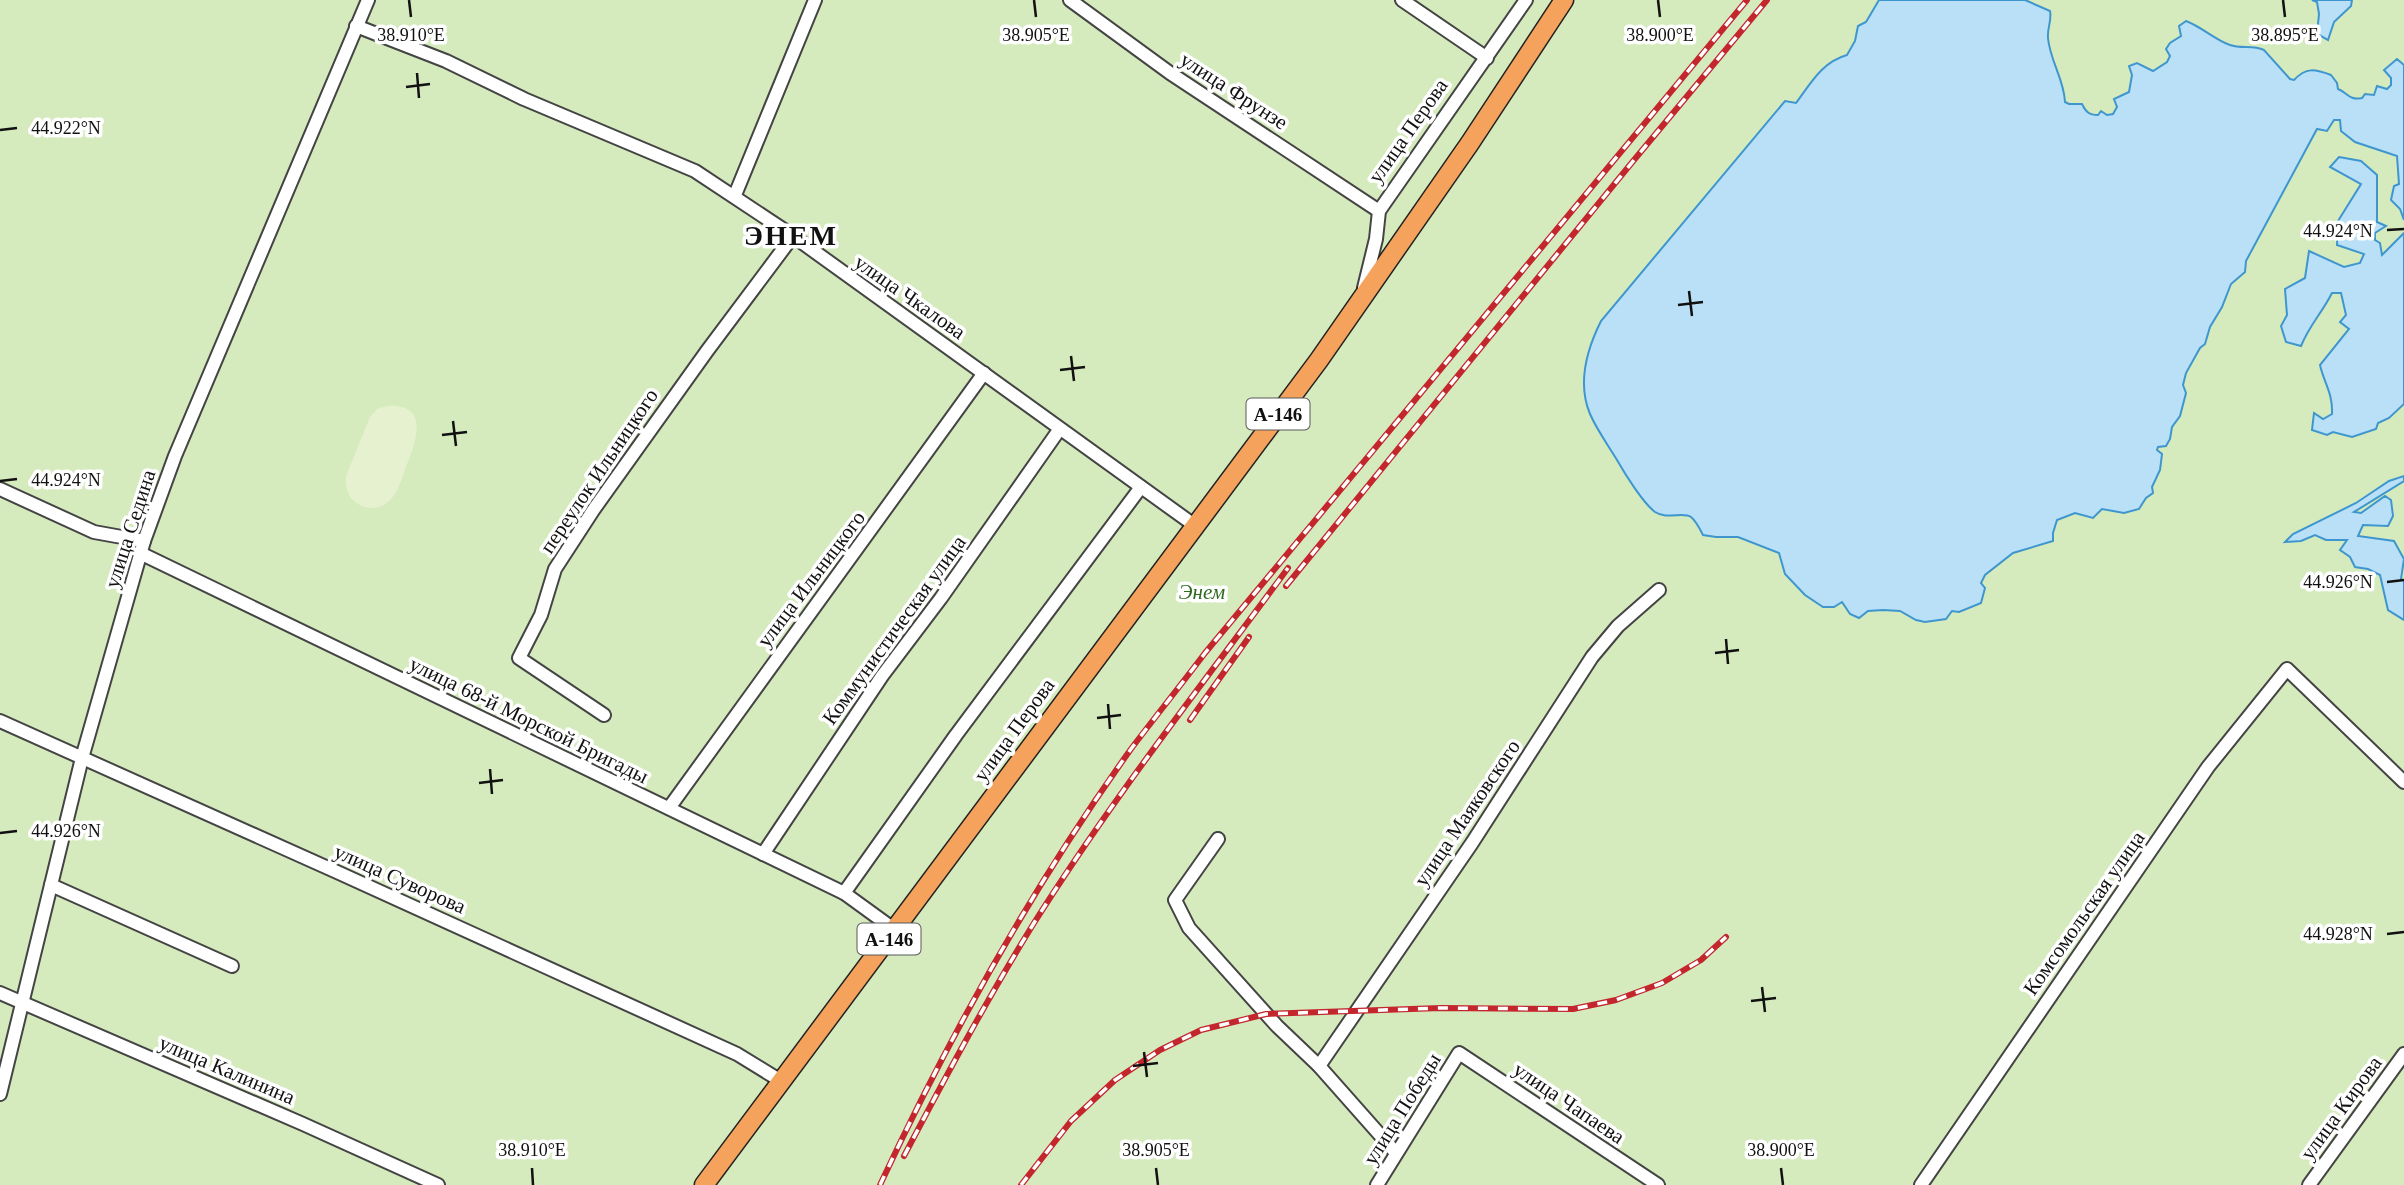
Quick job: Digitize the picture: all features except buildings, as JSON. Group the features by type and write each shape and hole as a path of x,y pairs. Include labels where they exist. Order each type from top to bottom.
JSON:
{"highway":[{"name":"улица Перова","path":"704,1185 1319,360 1494,107 1564,0"}],"street":[{"name":"улица Седина","path":"0,1094 82,758 142,547 175,456 368,0"},
{"path":"735,195 815,0"},
{"name":"улица Фрунзе","path":"1070,0 1170,73 1379,211"},
{"path":"1402,0 1487,58"},
{"name":"улица Перова","path":"1360,302 1376,239 1379,211 1526,0"},
{"name":"улица Чкалова","path":"356,26 446,61 524,99 695,171 735,195 793,236 1194,525"},
{"name":"переулок Ильницкого","path":"604,715 519,658 541,615 555,569 594,509 793,236"},
{"name":"улица Ильницкого","path":"669,808 984,373"},
{"name":"Коммунистическая улица","path":"763,854 882,676 941,598 1059,430"},
{"name":"улица Перова","path":"844,893 956,735 1141,487"},
{"name":"улица 68-й Морской Бригады","path":"0,489 94,532 142,547 844,893 895,930"},
{"name":"улица Маяковского","path":"1319,1066 1472,843 1592,657 1618,626 1659,590"},
{"name":"Комсомольская улица","path":"1920,1185 2208,767 2287,669 2404,782"},
{"name":"улица Суворова","path":"0,721 725,1049 781,1081"},
{"path":"1219,839 1175,900 1189,928 1276,1026 1319,1066 1396,1153"},
{"path":"51,885 232,966"},
{"name":"улица Калинина","path":"0,993 438,1185"},
{"name":"улица Победы","path":"1377,1185 1459,1053"},
{"name":"улица Чапаева","path":"1459,1053 1658,1185"},
{"name":"улица Кирова","path":"2309,1185 2404,1054"}],"green space":[{"name":"Энем","path":"0,0 2404,0 2404,1185 0,1185"},
{"path":"387,406 410,411 417,426 416,436 395,494 382,506 366,507 355,502 350,495 346,476 370,417 377,409"}],"water":[{"path":"1879,0 2025,0 2050,11 2049,46 2065,102 2082,104 2088,112 2095,115 2101,111 2107,115 2113,114 2117,107 2114,99 2129,92 2132,75 2129,66 2137,63 2153,71 2167,62 2170,56 2166,49 2181,36 2179,26 2186,21 2230,45 2264,50 2290,79 2294,80 2311,70 2331,75 2338,89 2354,98 2362,98 2365,94 2374,95 2377,86 2387,89 2391,85 2391,78 2384,70 2397,59 2404,65 2404,220 2400,209 2391,200 2394,186 2399,184 2397,156 2355,142 2341,131 2340,120 2334,120 2327,131 2317,129 2246,261 2245,272 2231,284 2210,327 2205,344 2186,373 2183,385 2186,393 2180,416 2172,427 2166,446 2158,447 2157,450 2162,454 2160,470 2152,487 2153,493 2139,509 2124,513 2102,509 2093,518 2075,513 2057,520 2053,541 2013,553 1985,575 1981,583 1985,588 1981,603 1959,612 1952,611 1946,619 1925,622 1900,611 1868,611 1859,618 1850,614 1842,602 1834,607 1823,607 1805,595 1785,574 1779,553 1738,537 1703,535 1688,515 1655,512 1634,488 1599,432 1590,414 1584,390 1585,366 1601,321 1785,101 1796,103 1824,68 1847,55 1855,41 1858,26 1866,22"},
{"path":"2312,0 2352,0 2351,6 2334,22 2328,40 2317,34 2319,14 2317,2"},
{"path":"2339,157 2361,161 2377,175 2377,222 2386,226 2375,233 2375,240 2380,243 2382,255 2404,233 2404,404 2389,418 2378,423 2376,429 2352,437 2333,432 2327,435 2312,430 2314,413 2323,419 2332,414 2330,394 2320,365 2349,329 2340,322 2346,315 2341,293 2332,293 2301,346 2286,342 2281,326 2287,315 2285,289 2305,278 2309,251 2344,267 2360,263 2364,254 2337,245 2338,221 2361,184 2330,167"},
{"path":"2404,476 2404,481 2354,512 2361,513 2385,496 2391,500 2393,516 2388,526 2363,525 2358,536 2394,541 2404,559 2401,579 2404,581 2404,620 2388,610 2380,575 2355,567 2350,557 2340,550 2347,540 2326,540 2315,535 2301,541 2285,542 2293,534 2356,503 2389,481"}],"railway":[{"path":"880,1185 935,1072 995,961 1060,854 1131,749 1205,653 1747,0"},
{"path":"1286,586 1767,0"},
{"path":"904,1156 1000,981 1063,877 1288,568"},
{"path":"1190,720 1249,637"},
{"path":"1021,1185 1071,1121 1115,1080 1160,1050 1201,1030 1266,1014 1441,1008 1573,1009 1616,1000 1662,983 1701,960 1726,937"}],"district":[{"name":"ЭНЕМ","path":"791,235"}]}
